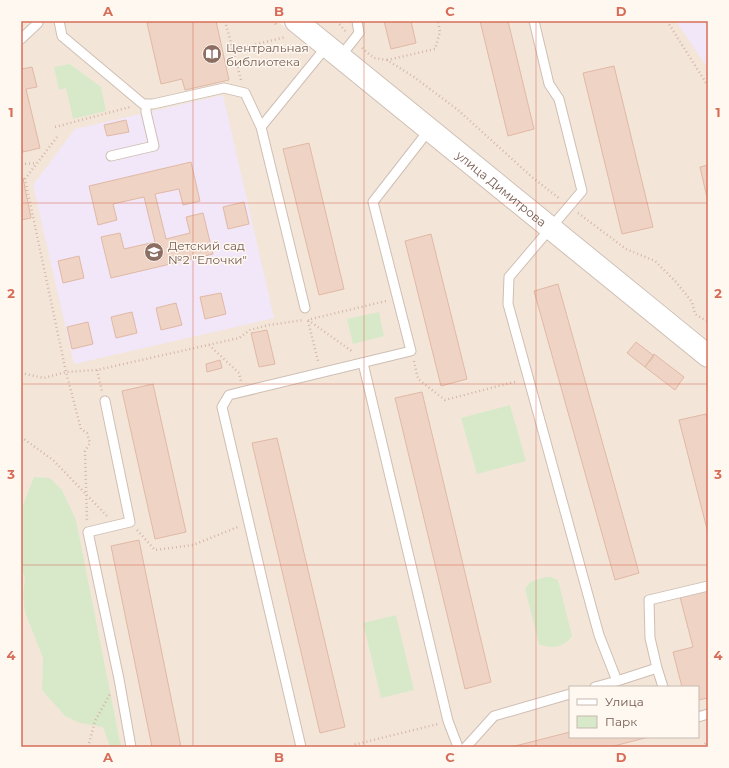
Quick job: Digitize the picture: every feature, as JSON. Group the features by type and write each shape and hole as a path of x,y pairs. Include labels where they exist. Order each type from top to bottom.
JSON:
{"street":[{"name":"улица Димитрова","path":"293,28 340,48 429,130 708,356"}],"lane":[{"path":"59,21 62,36 144,104 154,146 112,156"},
{"path":"261,127 340,48 359,33 356,21"},
{"path":"534,21 549,84 559,99 582,191 508,277 508,304 599,636 617,681"},
{"path":"21,39 40,22"},
{"path":"144,104 154,104 224,88 245,93 261,127 305,308"},
{"path":"301,747 222,407 229,395 411,351 373,202 429,130"},
{"path":"363,363 448,721 458,747"},
{"path":"105,401 130,522 88,532 131,747"},
{"path":"663,686 650,638 649,600 708,586"},
{"path":"599,686 657,668"},
{"path":"466,747 494,716 569,694"}],"path":[{"path":"225,21 245,93"},
{"path":"340,48 374,58 387,60 436,49 440,32 438,21"},
{"path":"667,21 708,86"},
{"path":"232,50 293,28"},
{"path":"387,60 414,77 458,110 533,178 626,249 655,261 692,302 695,314 708,322"},
{"path":"55,127 144,104"},
{"path":"57,137 25,179 66,372 81,429 88,433 90,443 85,451 88,532"},
{"path":"21,164 36,163"},
{"path":"21,373 44,378 66,372 97,370 239,338 250,330 269,325 308,320 398,298"},
{"path":"305,308 321,373"},
{"path":"308,320 353,352 363,363"},
{"path":"209,344 239,373 243,392"},
{"path":"411,351 418,379 445,400 528,379"},
{"path":"97,370 105,401"},
{"path":"21,437 53,460 116,525"},
{"path":"130,522 155,550 193,545 249,523"},
{"path":"88,747 95,721 118,679"},
{"path":"352,747 353,745 448,721"},
{"path":"702,747 708,741"}],"shaded area":[{"path":"21,21 277,21 708,369 708,747 21,747"},
{"path":"315,21 708,21 708,340 409,98"},
{"path":"676,21 708,21 708,67 703,61"},
{"name":"Детский сад №2 \"Елочки\"","path":"223,95 274,318 74,364 33,185 75,129"}],"green space":[{"path":"70,64 101,87 106,111 73,119 66,88 59,90 54,67"},
{"path":"379,312 384,336 353,344 347,319"},
{"path":"510,405 526,461 477,474 461,418"},
{"path":"34,477 50,478 62,490 76,520 121,747 110,747 103,727 80,723 65,716 42,690 43,658 25,612 23,595 25,578 21,569 21,506 22,507"},
{"path":"545,577 558,580 572,636 566,643 553,647 539,644 525,589 530,582"},
{"path":"396,615 414,690 381,698 363,623"}],"building":[{"path":"157,21 216,21 229,80 185,90 182,79 161,84 147,23"},
{"path":"384,21 411,21 416,43 391,49"},
{"path":"480,21 508,21 534,129 508,136"},
{"path":"614,66 653,227 622,234 583,73"},
{"path":"32,67 37,87 26,89 40,148 23,152 21,144 21,69"},
{"path":"126,120 129,132 107,136 104,125"},
{"path":"309,143 344,289 319,295 283,149"},
{"path":"191,162 200,201 183,205 179,189 155,194 166,239 190,233 186,217 203,213 213,254 111,278 101,237 120,233 124,249 155,242 144,197 113,204 117,220 98,225 89,186"},
{"path":"708,165 708,202 700,167"},
{"path":"23,178 31,218 21,220 21,179"},
{"path":"244,202 249,224 228,229 223,207"},
{"path":"431,234 467,379 441,386 405,241"},
{"path":"79,256 84,278 63,283 58,261"},
{"path":"558,284 639,573 615,580 534,291"},
{"path":"221,293 226,314 205,319 200,297"},
{"path":"176,303 182,325 161,330 156,308"},
{"path":"132,312 137,333 116,338 111,317"},
{"path":"88,322 93,344 72,349 67,327"},
{"path":"267,330 275,364 259,367 251,333"},
{"path":"636,342 654,356 645,367 627,353"},
{"path":"654,354 684,377 675,390 645,367"},
{"path":"220,360 222,368 207,372 206,364"},
{"path":"153,384 186,532 155,539 122,391"},
{"path":"422,392 491,682 465,689 395,398"},
{"path":"706,414 708,423 708,533 679,420"},
{"path":"277,438 345,727 320,733 252,443"},
{"path":"139,540 181,747 152,747 111,546"},
{"path":"708,590 708,698 699,700 699,686 682,686 673,652 693,647 680,597"},
{"path":"569,732 569,738 645,738 610,747 511,747"}],"place":[{"name":"Центральная библиотека","path":"212,54"},
{"name":"Детский сад №2 \"Елочки\"","path":"154,252"}]}
